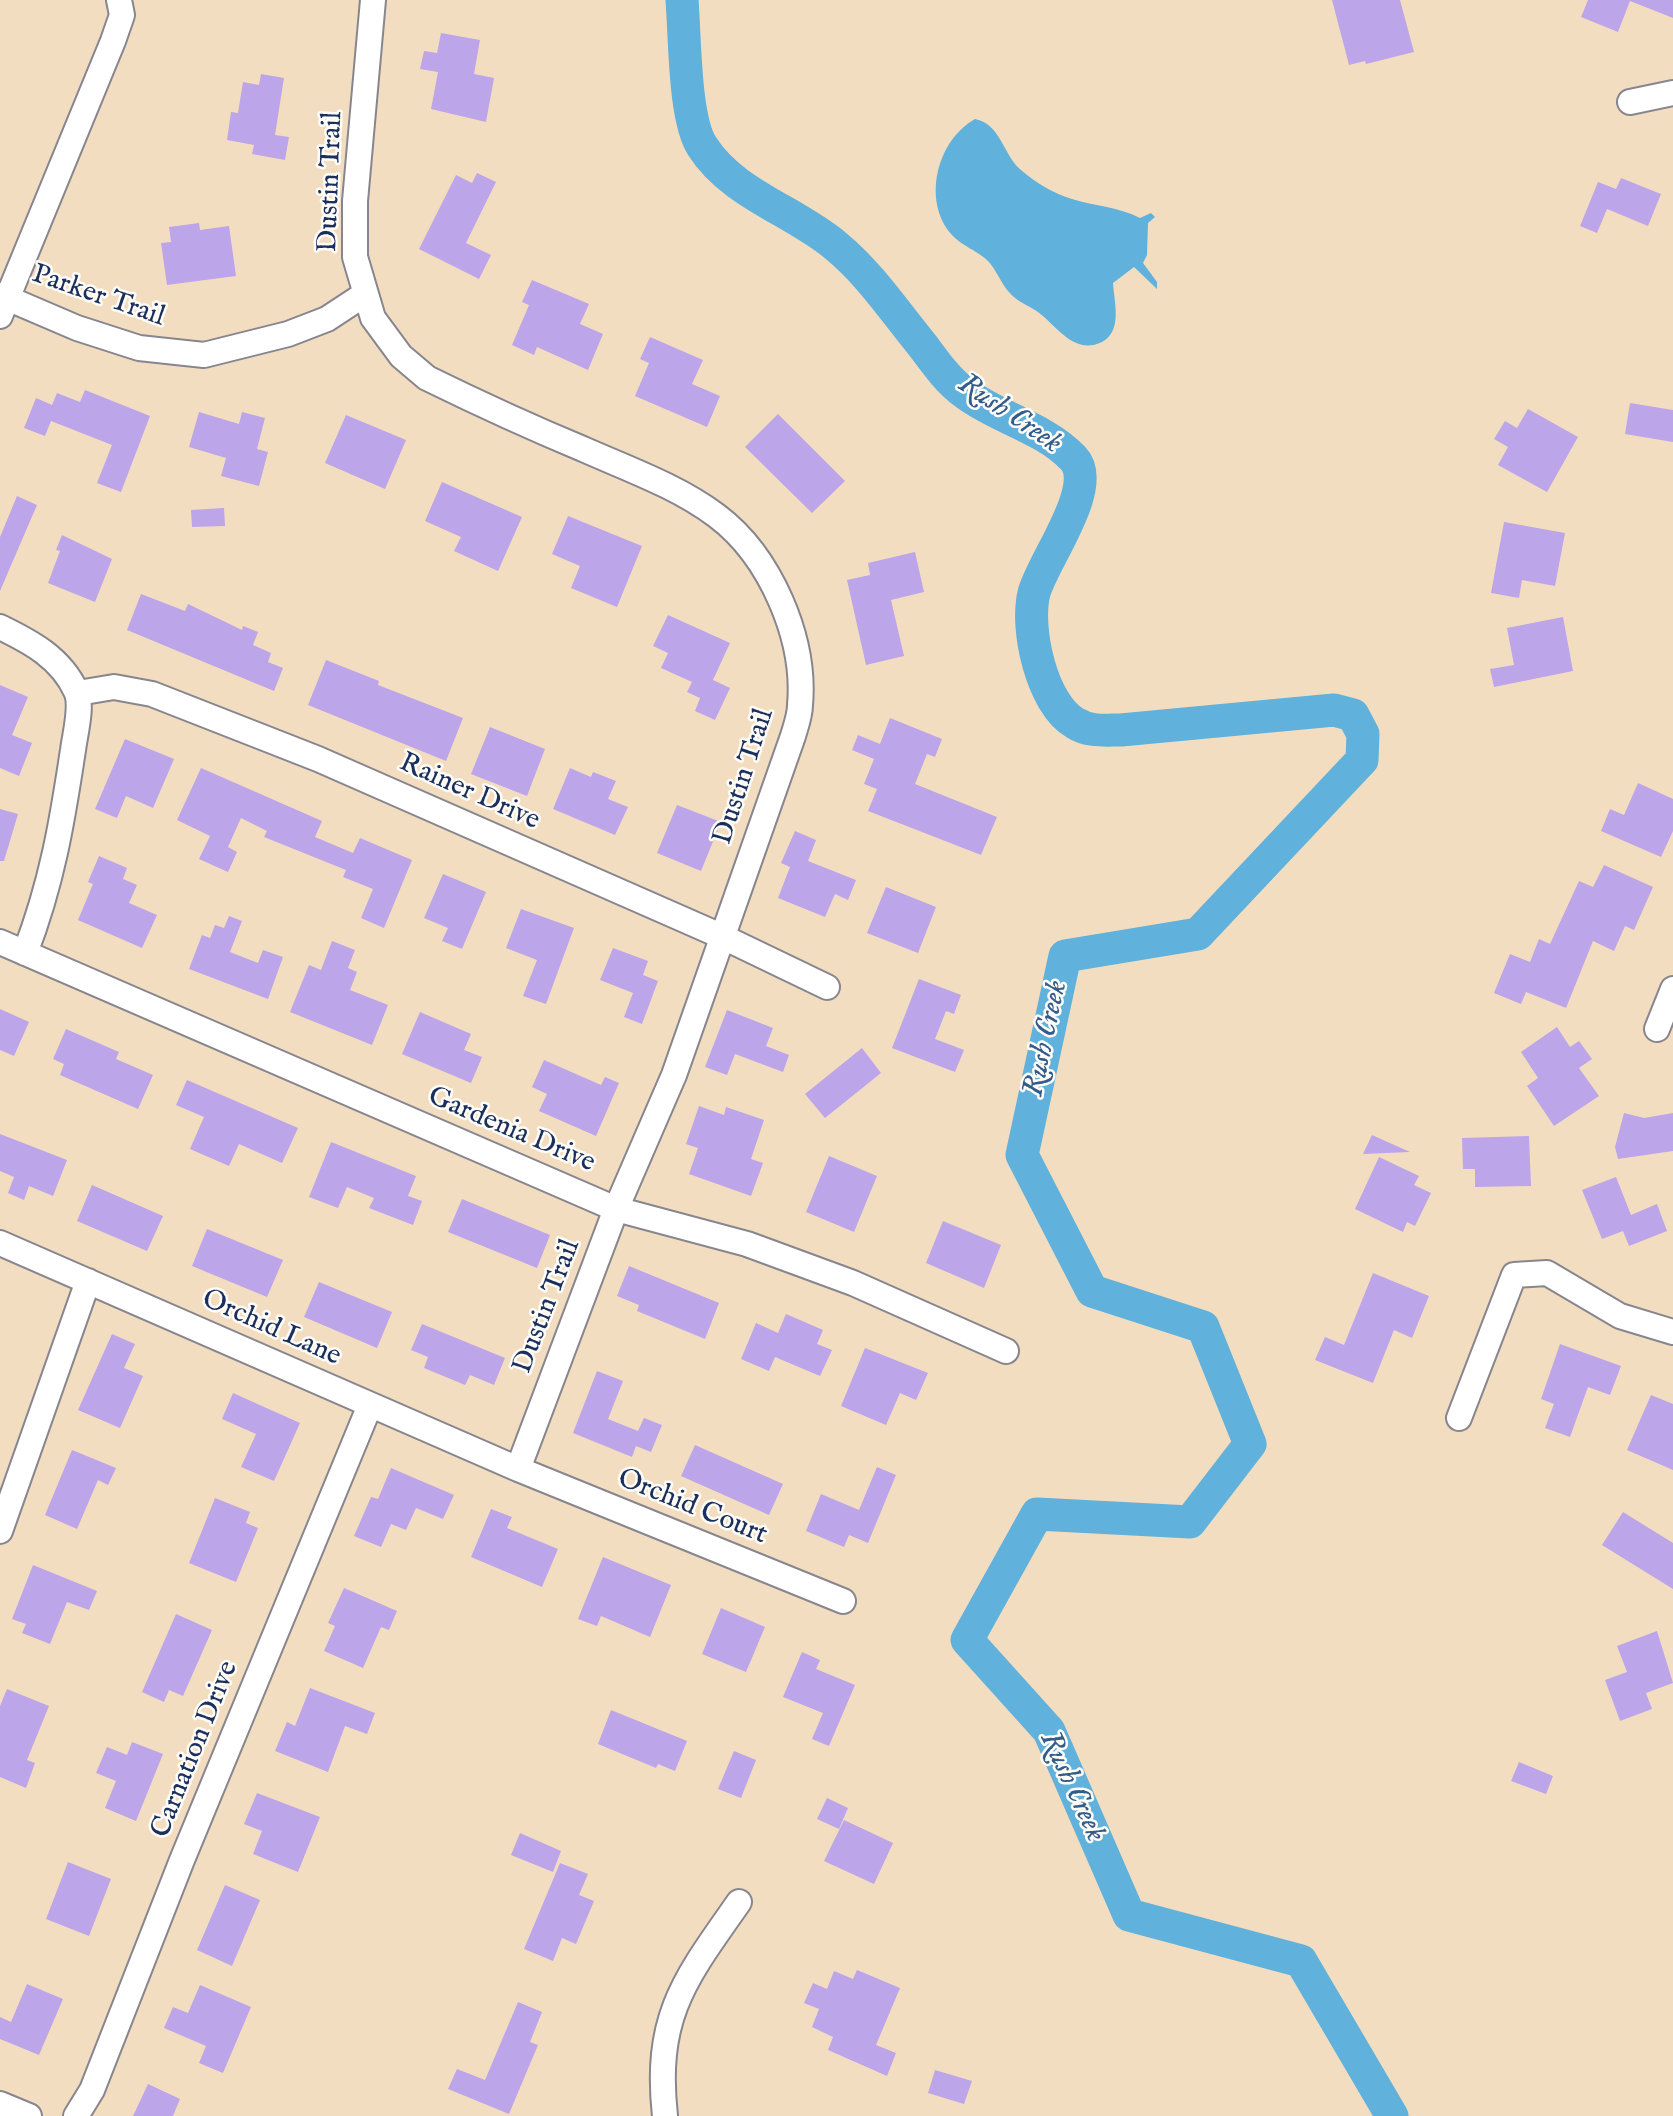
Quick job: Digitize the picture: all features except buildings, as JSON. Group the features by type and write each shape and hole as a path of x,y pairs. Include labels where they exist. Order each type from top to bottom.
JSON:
{"street":[{"name":"Dustin Trail","path":"373,0 355,201 355,257 373,318 387,339 427,378 694,500 734,531 772,583 787,620 797,657 800,705 793,736 674,1075 616,1209 518,1469"},
{"path":"3,303 120,7"},
{"path":"1630,102 1673,93"},
{"name":"Parker Trail","path":"3,303 139,348 204,355 276,338 327,319 365,293"},
{"path":"0,627 35,644 53,658 78,693 76,729 59,849 26,953"},
{"name":"Rainer Drive","path":"78,693 114,687 152,695 318,759 721,936 827,987"},
{"name":"Gardenia Drive","path":"0,942 616,1209 747,1244 853,1283 1006,1351"},
{"path":"1657,1029 1673,989"},
{"name":"Orchid Lane","path":"0,1243 518,1469"},
{"path":"1460,1418 1514,1275 1546,1273 1620,1316 1673,1332"},
{"path":"0,1531 89,1281"},
{"name":"Carnation Drive","path":"76,2116 92,2090 182,1860 370,1405"},
{"name":"Orchid Court","path":"518,1469 843,1601"},
{"path":"665,2116 666,2028 671,2012 687,1977 739,1902"},
{"path":"0,2104 29,2116"}],"water":[{"path":"975,119 991,127 1021,170 1052,191 1140,218 1151,213 1155,217 1148,223 1147,255 1143,263 1157,282 1157,289 1134,267 1113,283 1115,323 1109,337 1102,342 1083,345 1066,337 1038,312 1011,295 987,260 956,239 943,221 937,206 936,190 943,157 951,142"}],"waterway":[{"name":"Rush Creek","path":"682,0 686,76 692,116 702,146 715,163 747,190 820,234 848,257 959,388 978,402 1048,438 1073,458 1079,470 1080,486 1067,524 1039,579 1032,608 1034,645 1039,664 1053,700 1063,713 1080,726 1121,730 1334,710 1353,715 1363,734 1362,760 1198,934 1065,956 1022,1155 1092,1291 1203,1327 1250,1444 1190,1522 1037,1514 967,1640 1049,1731 1129,1915 1301,1961 1392,2116"}]}
